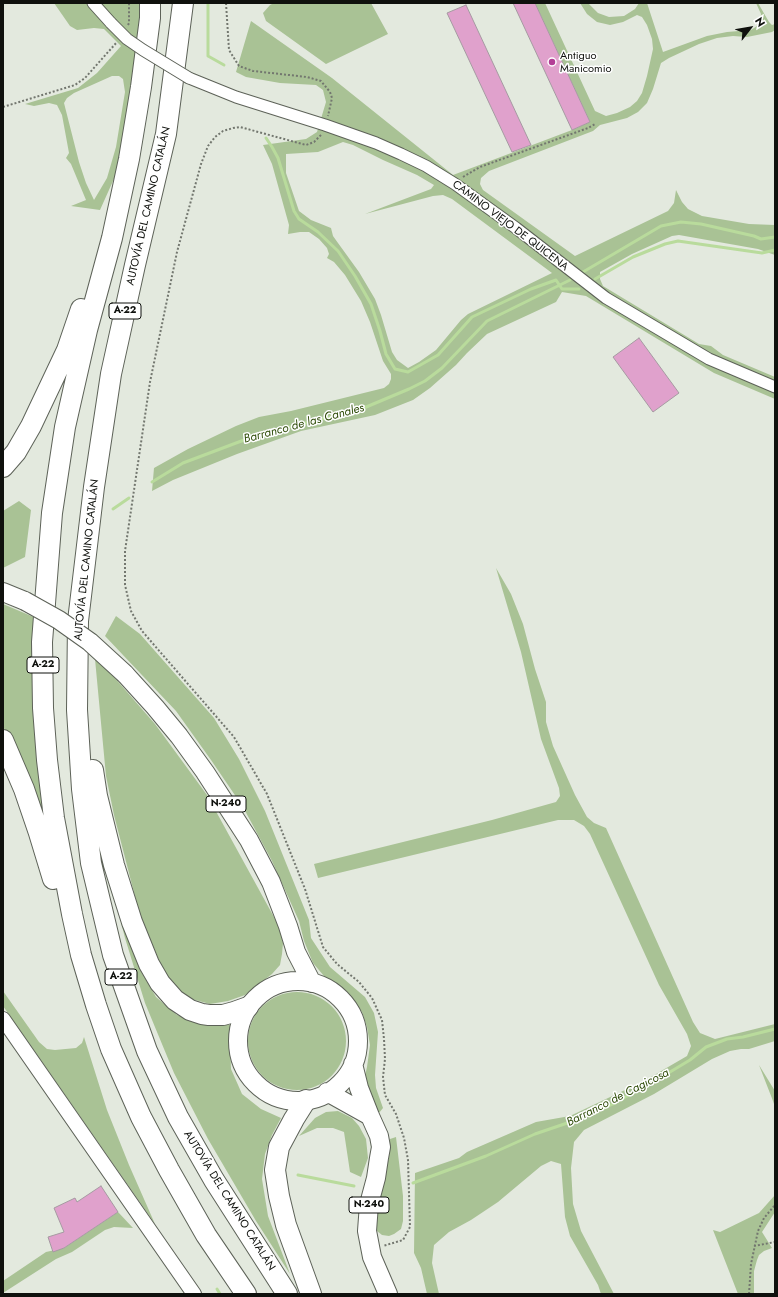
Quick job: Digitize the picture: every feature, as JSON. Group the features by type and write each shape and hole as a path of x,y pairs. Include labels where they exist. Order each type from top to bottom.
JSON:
{"highway":[{"path":"3,467 20,446 42,405 67,350 83,304 122,155 149,3"},
{"name":"A-22","path":"149,3 150,18 141,87 129,159 112,238 87,330 65,427 52,513 42,642 43,708 47,760 59,852 81,955 111,1049 141,1117 169,1170 206,1235 246,1294"},
{"name":"AUTOVÍA DEL CAMINO CATALÁN","path":"183,3 166,134 111,374 94,487 78,621 77,710 82,789 91,863 113,955 146,1051 178,1117 214,1180 287,1294"},
{"name":"N-240","path":"3,592 25,601 59,620 90,642 125,674 179,736 205,772 249,840 271,882 288,926 296,952 312,983"},
{"path":"78,621 85,722 97,796 116,872 132,922 148,964 160,984 174,1000 190,1010 209,1015 223,1015 248,1007"},
{"path":"3,740 24,789 39,833 72,946 92,1004 111,1049"},
{"path":"284,982 296,952"},
{"name":"N-240","path":"298,981 312,983 328,989 342,1000 351,1014 357,1031 357,1048 353,1064 345,1078 338,1086 320,1097 291,1101 272,1095 256,1084 248,1074 238,1051 239,1029 242,1017 248,1007 257,996 284,982 298,981"},
{"name":"N-240","path":"353,1064 359,1088 379,1136 380,1147 376,1178 369,1204 367,1231 372,1257 388,1294"},
{"path":"327,1092 370,1116"},
{"path":"306,1100 279,1147 275,1170 286,1225 311,1294"}],"street":[{"name":"CAMINO VIEJO DE QUICENA","path":"93,3 127,39 189,78 236,97 325,125 376,143 401,154 454,184 516,228 606,298 709,359 775,387"},
{"path":"3,1019 194,1294"}],"path":[{"path":"125,30 130,23 129,3"},
{"path":"226,3 229,50 239,66 245,69 307,77 321,81 330,92 332,98 322,134 318,140 311,144 306,145 240,127 234,128 223,131 215,137 200,164 177,252 150,382 125,550 125,585 131,610 142,631 234,737 267,794 305,889 323,947 337,964 359,982 372,998 382,1020 385,1059 383,1076 385,1095 396,1114 404,1138 408,1160 410,1227 403,1240 388,1245 370,1247"},
{"path":"3,107 75,85 85,78 121,36"},
{"path":"454,184 470,172 480,167 588,128 595,124"},
{"path":"750,1294 751,1264 758,1231 764,1218 775,1205"},
{"path":"754,1246 775,1242"}],"green space":[{"path":"54,3 140,3 137,57 126,152 100,210 71,206 86,200 71,164 66,158 69,153 62,115 57,105 49,103 34,106 25,104 78,88 97,73 121,46 104,29 94,28 77,30 70,26","holes":["112,76 119,76 123,79 125,92 116,147 107,178 94,200 79,162 64,103 67,98 74,93"]},
{"path":"274,3 371,3 388,34 326,64 266,21 263,13 270,5"},
{"path":"535,3 545,3 595,111 606,116 630,107 637,101 642,93 653,49 652,39 647,25 642,17 637,15 623,22 610,25 597,22 587,14 580,3 588,3 598,13 609,17 624,16 635,9 639,3 647,3 663,52 707,36 727,32 751,30 757,26 760,21 761,14 756,3 758,3 769,22 772,25 775,24 775,30 772,32 747,37 733,36 717,38 699,44 669,58 661,63 647,103 638,112 627,118 600,125 593,131 489,171 481,178 480,184 483,190 575,256 668,211 674,203 676,190 682,202 688,209 702,216 749,224 775,225 775,255 758,249 679,235 672,236 632,254 600,272 600,279 603,286 699,344 711,346 723,355 775,377 775,399 714,373 586,296 562,292 556,302 487,334 456,365 430,388 413,400 375,415 301,431 237,454 173,480 152,491 154,468 188,449 236,426 259,417 291,411 384,388 389,384 391,379 391,374 383,361 370,322 361,301 345,275 334,262 327,258 329,254 327,248 319,239 309,232 288,234 289,225 272,164 263,145 306,139 317,132 326,102 323,90 316,85 280,83 246,77 236,72 251,21 332,78 453,175 590,122","holes":["343,142 353,145 417,175 434,185 431,189 365,214 433,196 443,195 452,199 552,273 468,314 461,320 436,350 408,368 397,360 392,352 375,299 359,272 333,236 331,228 311,220 299,211 286,173 286,154 318,152"]},
{"path":"19,501 31,510 25,557 3,568 3,511"},
{"path":"496,568 511,594 523,624 535,669 546,702 546,722 553,746 575,795 587,817 594,823 606,828 693,1022 700,1033 715,1039 775,1024 775,1041 749,1049 730,1051 712,1059 654,1094 584,1130 574,1142 571,1168 573,1204 581,1231 614,1294 601,1294 598,1285 570,1236 565,1217 561,1164 551,1161 541,1166 498,1202 471,1220 449,1232 434,1245 432,1263 439,1294 427,1294 421,1268 414,1253 415,1173 459,1158 467,1152 536,1122 570,1116 644,1081 687,1056 691,1046 687,1034 659,985 590,834 584,826 574,820 558,820 318,878 314,864 492,820 556,802 560,796 559,788 541,739 521,652"},
{"path":"3,604 36,618 52,854 24,771 3,726"},
{"path":"116,616 140,634 214,718 239,759 265,811 309,920 311,938 330,967 365,997 374,1013 378,1032 375,1075 376,1088 383,1108 379,1113 367,1094 364,1080 370,1045 367,1027 362,1012 351,998 324,976 313,963 304,941 299,921 272,861 243,807 211,760 176,711 105,636"},
{"path":"95,659 114,677 155,724 207,795 280,928 283,943 280,965 272,974 245,995 228,1001 210,1004 188,998 166,977 139,912 114,815 106,776"},
{"path":"110,879 142,973 156,997 177,1015 198,1022 231,1025 231,1069 242,1094 261,1109 281,1118 272,1135 265,1154 262,1179 268,1216 290,1274 256,1221 208,1139 174,1073 145,1003 125,938"},
{"path":"3,991 39,1042 47,1049 55,1050 76,1048 82,1043 84,1037 107,1110 155,1224 3,1006"},
{"path":"297,992 316,996 332,1006 342,1022 346,1041 342,1060 332,1076 316,1086 297,1090 278,1086 262,1076 252,1060 248,1041 252,1022 262,1006 278,996"},
{"path":"759,1065 775,1091 775,1107 773,1101"},
{"path":"338,1111 352,1118 359,1126 366,1139 368,1158 361,1177 350,1172 344,1132 333,1128 317,1128 299,1136 315,1118 326,1112"},
{"path":"396,1137 403,1196 403,1221 401,1229 389,1236 382,1235 377,1231 376,1225 384,1174 389,1158 390,1139"},
{"path":"775,1195 775,1212 762,1232 772,1248 759,1255 757,1260 754,1271 754,1294 738,1294 713,1230 720,1232 759,1213"},
{"path":"118,1212 133,1228 114,1227 105,1230 72,1252 56,1259 3,1293 3,1281 46,1252 64,1248"}],"building":[{"name":"Antiguo Manicomio","path":"513,3 535,3 590,122 572,130"},
{"path":"466,5 531,145 512,152 447,13"},
{"path":"639,338 679,393 653,412 613,357"},
{"path":"101,1186 118,1212 64,1248 53,1252 48,1237 64,1232 54,1208 75,1198 77,1202"}],"waterway":[{"path":"208,3 208,56 224,65"},
{"path":"266,138 278,158 294,211 299,219 318,232 338,251 355,276 371,304 386,354 395,369 408,372 438,355 472,317 531,289 556,280 562,289 579,289"},
{"name":"Barranco de las Canales","path":"583,272 661,226 681,222 701,224 754,236 761,239 775,237"},
{"path":"595,279 633,257 665,244 678,241 762,253 775,250"},
{"name":"Barranco de las Canales","path":"152,482 183,463 260,434 359,410 409,389 425,381 442,368 487,321 570,280"},
{"name":"Barranco de las Canales","path":"113,509 129,498"},
{"name":"Barranco de Cagicosa","path":"413,1183 486,1156 535,1134 582,1118 613,1104 690,1060 706,1047 727,1039 743,1037 775,1029"},
{"name":"Barranco de Cagicosa","path":"298,1175 354,1186"},
{"name":"Barranco de Cagicosa","path":"217,1289 220,1294"}],"place":[{"name":"Antiguo Manicomio","path":"552,62"}]}
